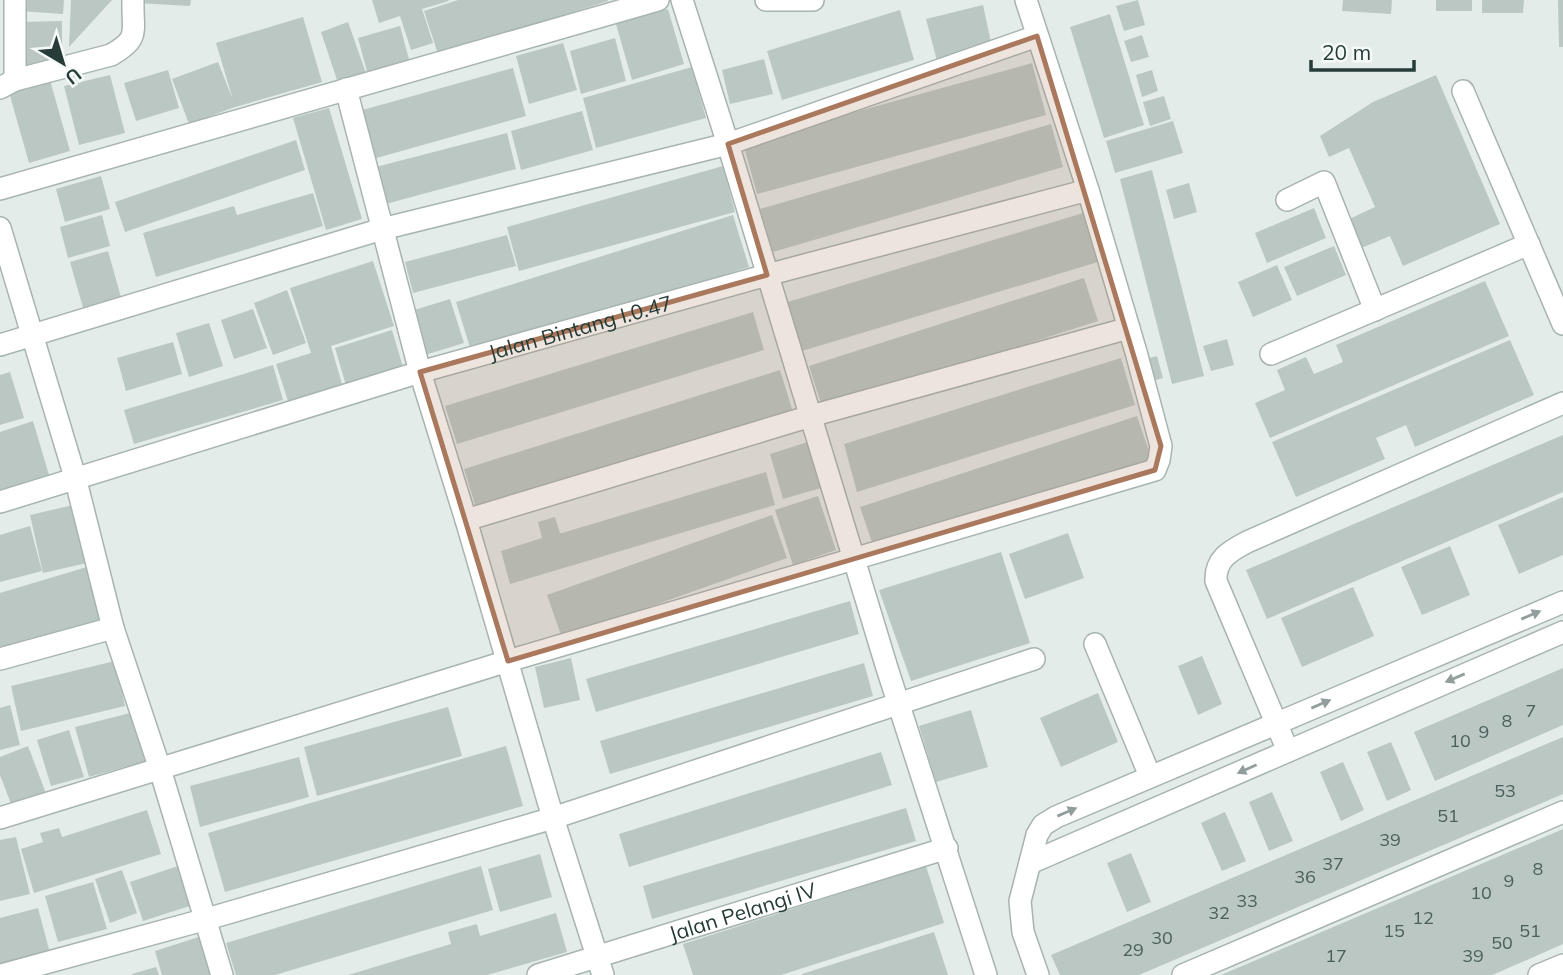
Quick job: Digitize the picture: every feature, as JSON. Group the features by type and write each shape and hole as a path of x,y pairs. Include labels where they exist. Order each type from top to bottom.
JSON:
{"street":[{"path":"15,0 7,84 111,55 125,47 133,37 133,0"},
{"path":"0,189 658,0"},
{"path":"682,0 986,975"},
{"path":"766,0 813,0"},
{"path":"0,818 508,661 1155,470 1160,446 1129,328 1088,190 1026,0"},
{"path":"0,345 382,229 729,144 1037,36"},
{"path":"346,89 420,372 508,661 552,818 600,966"},
{"path":"1463,91 1528,244 1558,296 1563,324"},
{"path":"1287,200 1324,183 1375,310"},
{"name":"Jalan Bintang I.0.47","path":"0,502 420,372 767,275 1088,190"},
{"path":"0,228 75,477 113,628 160,769 222,975"},
{"path":"1271,354 1528,244"},
{"path":"466,520 811,416 1129,328"},
{"path":"1288,751 1216,581 1220,560 1228,552 1247,542 1563,404"},
{"path":"1038,975 1023,932 1020,901 1037,835 1043,825 1150,776 1563,601"},
{"path":"0,659 113,628"},
{"path":"1030,863 1563,632"},
{"path":"1096,644 1150,776"},
{"path":"1,975 207,919 552,818 1034,659"},
{"path":"1183,975 1563,812"},
{"name":"Jalan Pelangi IV","path":"538,975 600,966 947,848"},
{"path":"1539,975 1563,965"}],"highlighted area":[{"path":"1037,36 1161,446 1155,470 508,661 420,372 767,275 728,144"}],"building":[{"path":"20,0 64,0 63,14 19,11"},
{"path":"71,0 112,0 69,47"},
{"path":"136,0 191,0 190,6 136,3"},
{"path":"372,0 449,1 422,9 433,43 411,50 400,16 379,23"},
{"path":"458,0 608,1 438,54 424,11"},
{"path":"1138,0 1145,25 1124,31 1116,6"},
{"path":"1343,0 1392,0 1391,14 1342,11"},
{"path":"1436,0 1472,0 1472,11 1436,11"},
{"path":"1482,0 1524,0 1523,13 1482,13"},
{"path":"1558,0 1563,0 1563,47 1559,47"},
{"path":"983,5 992,47 937,61 926,19"},
{"path":"668,9 684,64 632,80 616,24"},
{"path":"900,10 914,60 782,100 767,51"},
{"path":"1110,14 1144,125 1104,138 1070,27"},
{"path":"303,17 322,82 235,107 189,124 172,79 218,62 233,100 216,43"},
{"path":"62,21 62,67 19,67 19,22"},
{"path":"348,22 367,76 339,86 321,32"},
{"path":"400,26 410,63 368,75 358,38"},
{"path":"1142,35 1149,57 1131,62 1124,41"},
{"path":"615,38 626,81 581,94 570,51"},
{"path":"563,43 577,90 529,104 516,56"},
{"path":"764,59 773,94 730,104 722,70"},
{"path":"1032,63 1046,115 757,194 743,143"},
{"path":"692,67 706,118 596,148 583,98"},
{"path":"513,68 526,116 373,159 359,111"},
{"path":"168,70 179,108 136,121 124,83"},
{"path":"1152,70 1158,91 1142,97 1136,75"},
{"path":"48,73 70,151 29,163 7,85"},
{"path":"110,75 125,133 79,145 64,86"},
{"path":"1436,75 1500,224 1403,266 1390,236 1359,249 1347,220 1375,207 1349,148 1329,157 1320,136 1373,102"},
{"path":"1164,96 1171,119 1150,126 1143,102"},
{"path":"329,108 362,219 326,230 293,118"},
{"path":"582,111 593,150 521,170 511,131"},
{"path":"1173,121 1183,153 1115,173 1106,141"},
{"path":"1051,124 1063,167 773,252 760,209"},
{"path":"507,133 516,169 382,205 372,168"},
{"path":"296,140 305,170 125,232 115,202"},
{"path":"723,166 735,212 519,271 507,227"},
{"path":"1152,170 1204,376 1172,384 1120,179"},
{"path":"101,176 110,209 65,222 56,189"},
{"path":"1189,183 1197,212 1174,219 1166,190"},
{"path":"313,193 323,226 156,277 143,233 234,206 237,215"},
{"path":"1314,208 1326,238 1267,263 1255,233"},
{"path":"1083,213 1098,262 802,351 788,302"},
{"path":"102,215 110,246 68,258 60,227"},
{"path":"733,215 749,267 472,354 456,302"},
{"path":"507,235 516,266 413,293 405,262"},
{"path":"1334,246 1346,275 1297,296 1284,267"},
{"path":"108,251 122,301 84,311 70,262"},
{"path":"373,261 394,326 331,346 342,384 288,401 276,364 311,353 290,288"},
{"path":"1277,265 1292,300 1253,317 1238,282"},
{"path":"1084,278 1098,321 823,410 809,366"},
{"path":"1485,281 1509,336 1270,438 1255,403 1285,390 1277,370 1306,357 1314,374 1343,362 1336,345"},
{"path":"287,290 306,343 273,355 254,303"},
{"path":"450,299 464,343 425,355 411,311"},
{"path":"253,309 267,348 234,359 221,320"},
{"path":"753,312 764,350 457,444 445,406"},
{"path":"209,323 223,366 189,377 176,333"},
{"path":"392,330 405,374 348,392 335,348"},
{"path":"1227,339 1234,365 1211,371 1203,346"},
{"path":"1510,340 1534,395 1415,447 1406,425 1376,438 1385,459 1296,497 1272,442"},
{"path":"173,342 182,374 126,391 117,358"},
{"path":"1157,356 1163,378 1153,381 1146,359"},
{"path":"1121,358 1135,405 857,492 844,444"},
{"path":"273,365 283,400 134,444 124,410"},
{"path":"780,370 793,412 477,511 464,469"},
{"path":"10,372 24,418 0,425 0,375"},
{"path":"1137,416 1152,460 875,551 860,507"},
{"path":"33,421 49,475 0,490 0,432"},
{"path":"1563,435 1563,492 1267,619 1246,570"},
{"path":"814,440 828,486 783,499 770,454"},
{"path":"766,472 775,505 510,584 501,551 542,538 538,522 555,517 562,533"},
{"path":"818,496 836,550 793,565 775,510"},
{"path":"1563,497 1563,555 1519,574 1498,525"},
{"path":"73,505 87,563 43,573 30,515"},
{"path":"772,515 787,558 562,638 547,595"},
{"path":"30,526 42,571 0,582 0,535"},
{"path":"1068,533 1084,578 1025,599 1009,554"},
{"path":"1450,546 1470,595 1422,615 1401,567"},
{"path":"1001,552 1030,643 911,681 879,590"},
{"path":"90,566 105,619 0,650 0,593"},
{"path":"1353,587 1374,636 1302,667 1281,618"},
{"path":"850,601 859,634 596,712 586,679"},
{"path":"1202,656 1222,704 1198,715 1178,666"},
{"path":"571,658 580,700 544,708 535,667"},
{"path":"115,661 125,706 21,731 11,686"},
{"path":"864,663 873,696 610,774 600,741"},
{"path":"1563,668 1563,725 1435,781 1414,732"},
{"path":"1098,693 1118,742 1061,767 1040,718"},
{"path":"10,705 20,745 0,750 0,708"},
{"path":"448,707 462,756 317,796 304,747"},
{"path":"971,710 988,767 936,782 919,726"},
{"path":"134,712 147,761 89,777 75,727"},
{"path":"69,730 84,777 51,786 37,740"},
{"path":"1563,737 1563,794 1139,975 1060,975 1051,955"},
{"path":"1391,742 1411,790 1387,801 1367,752"},
{"path":"28,746 47,796 13,809 0,775 0,757"},
{"path":"506,746 523,806 225,892 208,833"},
{"path":"881,752 892,785 629,867 619,834"},
{"path":"299,757 309,797 200,827 190,786"},
{"path":"1343,762 1364,810 1341,821 1320,772"},
{"path":"1272,792 1293,841 1269,851 1249,802"},
{"path":"906,808 916,841 652,919 643,886"},
{"path":"147,810 161,854 34,893 21,849 43,842 40,833 59,828 62,837"},
{"path":"1225,812 1246,861 1222,871 1201,823"},
{"path":"1563,829 1563,944 1497,973 1221,975"},
{"path":"16,837 30,894 0,901 0,840"},
{"path":"1131,853 1151,902 1127,912 1107,863"},
{"path":"540,854 552,897 500,912 488,869"},
{"path":"187,863 199,903 143,921 130,882"},
{"path":"481,866 493,910 275,975 236,975 226,943"},
{"path":"926,866 944,923 781,975 693,975 683,944"},
{"path":"122,870 137,913 110,923 95,879"},
{"path":"93,882 107,929 58,942 45,896"},
{"path":"38,908 50,953 0,967 0,918"},
{"path":"556,913 567,952 487,975 348,975 451,944 448,932 477,924 480,936"},
{"path":"934,932 948,975 802,975 802,974"},
{"path":"205,935 217,975 162,975 155,951"},
{"path":"156,967 159,975 132,975 132,974"}]}
